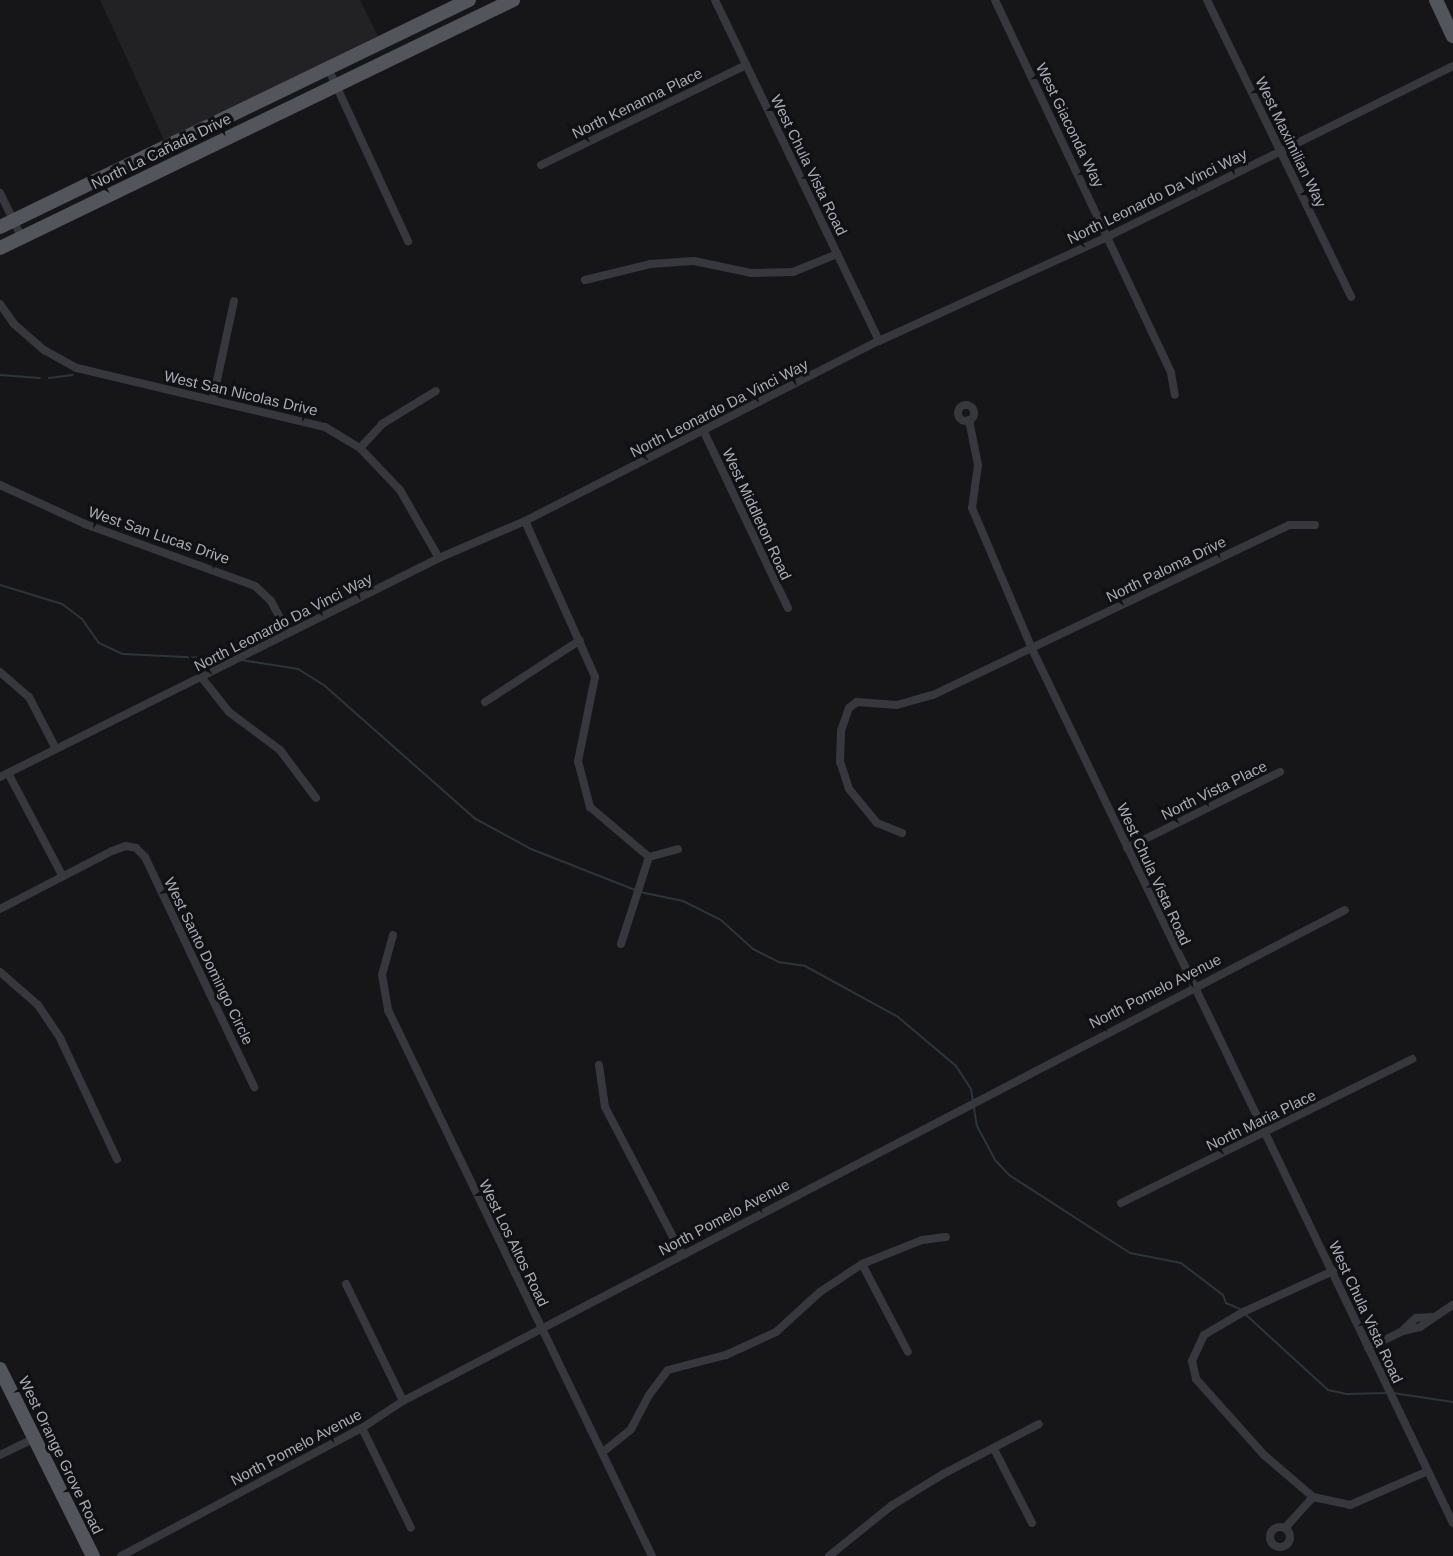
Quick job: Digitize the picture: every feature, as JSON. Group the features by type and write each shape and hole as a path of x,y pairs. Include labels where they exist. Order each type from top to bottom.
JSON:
{"main road":[{"name":"North La Cañada Drive","path":"0,248 513,0"},
{"path":"1436,0 1453,36"},
{"name":"North La Cañada Drive","path":"0,227 460,2"},
{"name":"West Orange Grove Road","path":"0,1369 93,1556"}],"street":[{"name":"West Chula Vista Road","path":"715,0 879,341"},
{"name":"West Giaconda Way","path":"994,0 1109,236 1171,373 1175,395"},
{"name":"West Maximilian Way","path":"1207,0 1351,297"},
{"name":"North Kenanna Place","path":"541,165 746,65"},
{"name":"North Leonardo Da Vinci Way","path":"4,775 55,747 202,678 439,558 525,521 879,341 1109,236 1453,66"},
{"path":"328,68 408,242"},
{"path":"0,193 22,238"},
{"path":"585,280 650,264 694,261 751,273 793,272 837,254"},
{"path":"213,399 234,301"},
{"name":"West San Nicolas Drive","path":"0,304 14,324 44,350 77,368 326,427 360,448 400,490 439,558"},
{"path":"360,448 382,424 436,391"},
{"name":"West Chula Vista Road","path":"969,420 978,465 972,508 1032,649 1193,986 1333,1271 1426,1472 1453,1523"},
{"name":"West Middleton Road","path":"704,432 788,608"},
{"name":"West San Lucas Drive","path":"0,485 84,524 255,586 271,601 288,633"},
{"path":"525,521 595,677 578,761 590,807 649,857"},
{"name":"North Paloma Drive","path":"860,701 897,705 933,695 1289,525 1315,525"},
{"path":"485,702 580,640"},
{"path":"0,672 29,697 55,747"},
{"path":"202,678 229,712 280,750 316,798"},
{"path":"856,691 860,701 849,708 841,731 840,762 849,789 877,822 902,833"},
{"name":"North Vista Place","path":"1127,848 1280,772"},
{"path":"0,909 62,875 4,775"},
{"name":"West Santo Domingo Circle","path":"62,875 122,846 138,844 254,1087"},
{"path":"649,857 678,849"},
{"path":"621,944 649,857"},
{"name":"North Pomelo Avenue","path":"121,1556 362,1428 403,1401 1193,986 1345,910"},
{"name":"West Los Altos Road","path":"393,935 382,975 388,1010 652,1556"},
{"path":"0,972 38,1005 60,1038 117,1159"},
{"name":"North Maria Place","path":"1121,1203 1412,1059"},
{"path":"599,1065 605,1107 682,1254"},
{"path":"603,1452 631,1429 649,1395 668,1370 726,1355 776,1332 820,1292 862,1264 921,1240 946,1237"},
{"path":"862,1264 908,1353"},
{"path":"1333,1271 1243,1312 1204,1335 1192,1361 1196,1378 1212,1399 1264,1455 1313,1497 1350,1505 1426,1472"},
{"path":"346,1284 403,1401"},
{"path":"1368,1348 1403,1330 1416,1318 1433,1317 1453,1305"},
{"path":"829,1556 891,1506 943,1473 994,1449 1039,1424"},
{"path":"362,1428 411,1528"},
{"path":"0,1455 33,1439"},
{"path":"994,1449 1032,1523"},
{"path":"1285,1528 1313,1497"}],"shaded area":[{"path":"100,0 360,0 378,36 164,140"}],"waterway":[{"path":"0,375 40,378"},
{"path":"49,378 73,375"},
{"path":"0,585 62,604 82,619 99,643 123,654 227,659"},
{"path":"241,660 298,669 325,686 474,818 531,849 635,890"},
{"path":"640,892 683,901 721,920 753,949 778,962 805,966 898,1017 956,1066 971,1089 977,1126 996,1161 1009,1175 1130,1253 1181,1263 1223,1295 1226,1303 1240,1309"},
{"path":"1244,1313 1328,1390 1347,1394 1388,1393"},
{"path":"1393,1393 1453,1402"}]}
